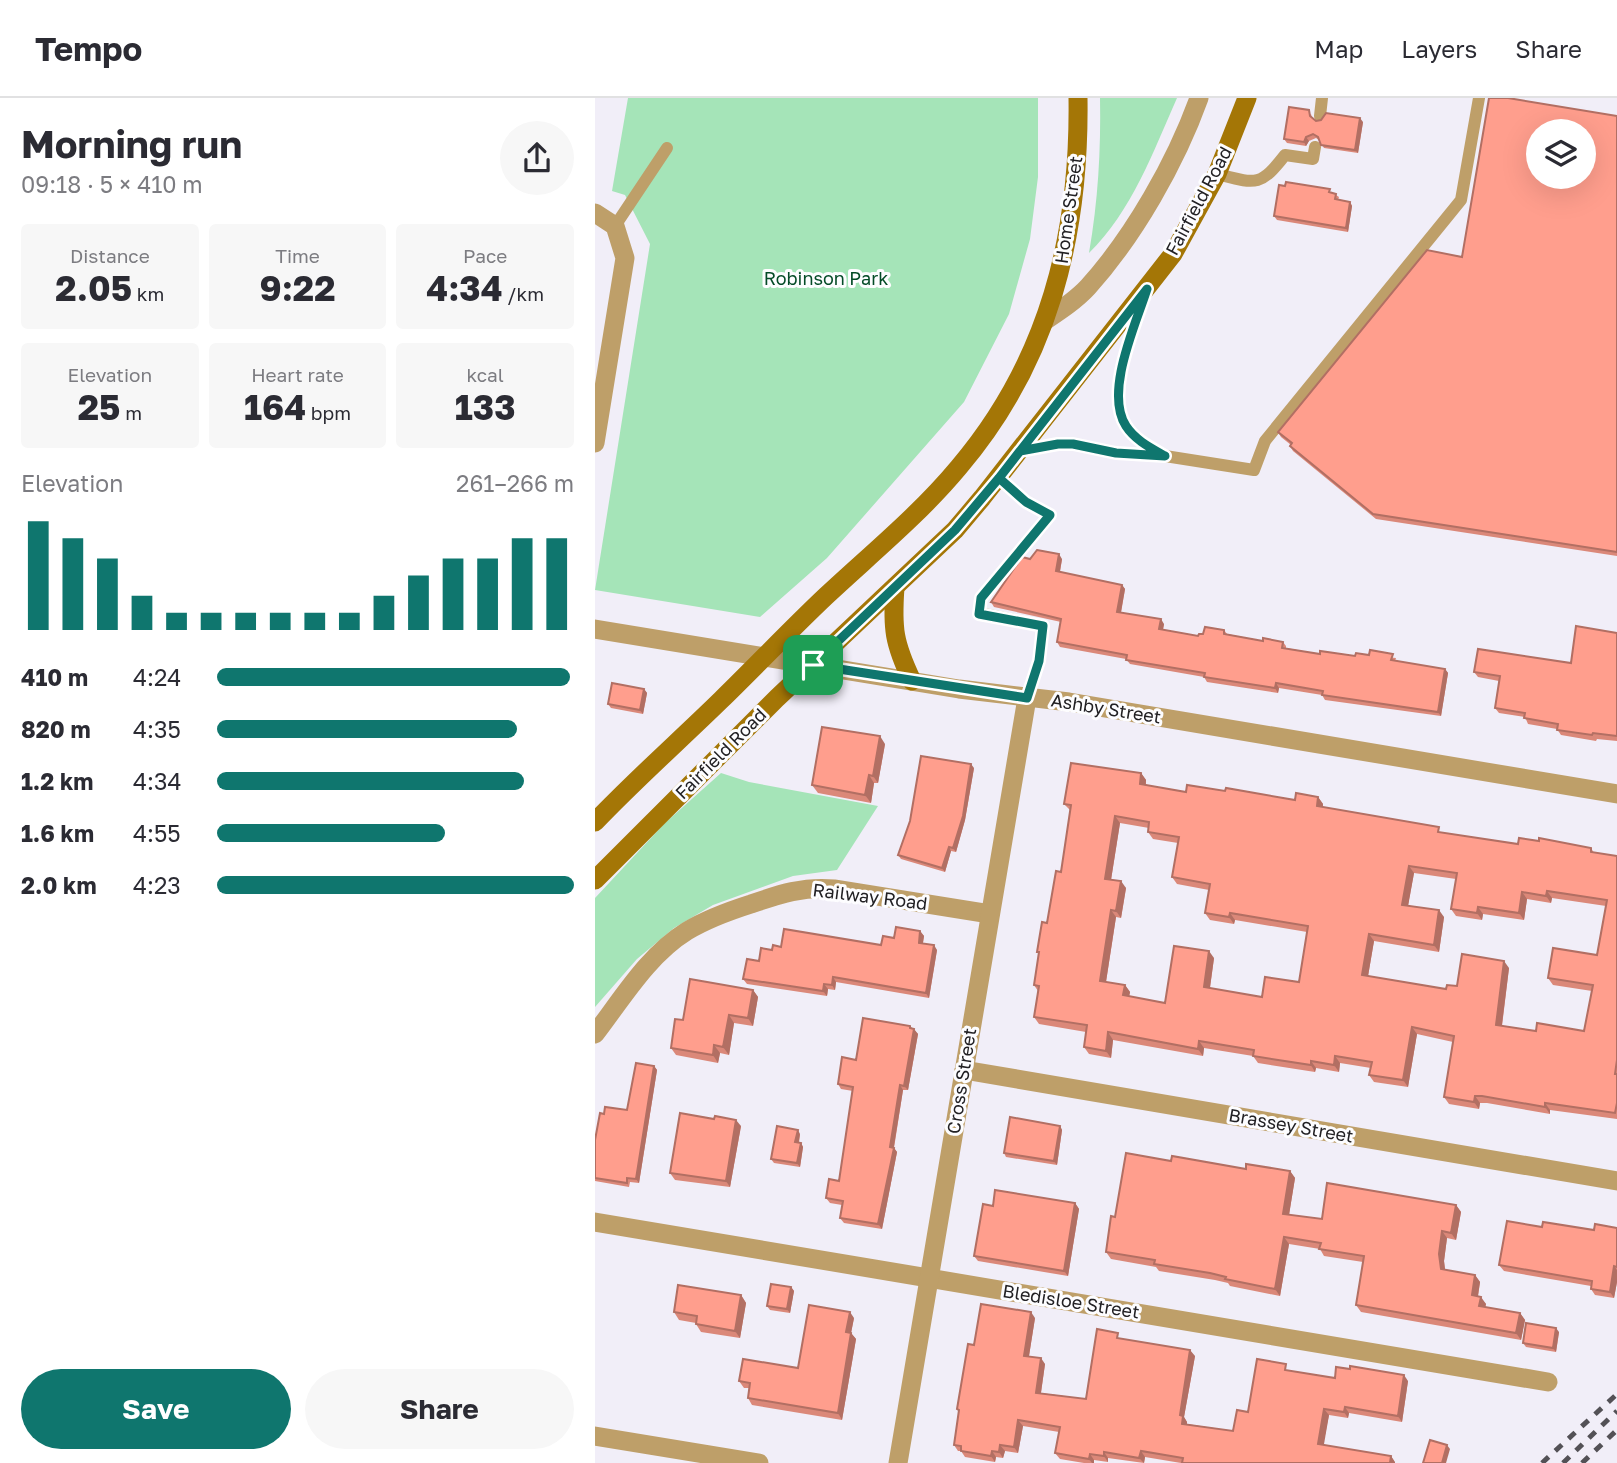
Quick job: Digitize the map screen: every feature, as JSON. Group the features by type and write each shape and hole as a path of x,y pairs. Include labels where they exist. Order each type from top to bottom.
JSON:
{"main road":[{"name":"Home Street","path":"1046,320 1065,251 1075,186 1078,98"},
{"name":"Fairfield Road","path":"595,880 813,665 955,530 999,478 1179,245 1217,174 1247,98"},
{"path":"595,822 958,469 1009,397 1034,350 1046,320"},
{"path":"895,587 894,636 912,681"}],"street":[{"path":"1046,320 1080,295 1110,260 1153,194 1199,98"},
{"path":"595,213 615,226 625,258 595,443"},
{"name":"Ashby Street","path":"595,629 762,658 1069,702 1617,794"},
{"name":"Cross Street","path":"898,1463 1027,698"},
{"name":"Railway Road","path":"595,1034 639,975 685,932 729,911 784,892 812,887 834,889 990,914"},
{"name":"Brassey Street","path":"964,1070 1617,1181"},
{"name":"Bledisloe Street","path":"595,1222 1548,1382"},
{"path":"595,1436 759,1463"}],"lane":[{"path":"1020,451 1073,444 1116,453 1165,456 1254,470 1265,441 1461,200 1479,98"},
{"path":"1318,99 1320,116"},
{"path":"1217,174 1244,180 1260,180 1267,177 1285,155 1313,159 1315,147"},
{"path":"615,226 667,148"},
{"path":"1147,289 1123,366 1118,403 1130,431 1165,456"},
{"path":"999,478 1026,502 1050,515 981,598 979,614 1043,626 1039,661 1027,698"}],"green space":[{"name":"Robinson Park","path":"628,98 1038,98 1038,177 1030,239 1009,314 964,402 827,558 760,617 595,590 650,244 625,195 612,191"},
{"path":"1100,98 1177,98 1129,200 1118,219 1089,253 1098,176"},
{"path":"721,773 749,782 878,806 837,870 793,876 713,905 674,928 637,959 595,1007 595,898 665,823"}],"building":[{"path":"1489,98 1508,98 1617,116 1617,552 1373,514 1290,446 1292,443 1278,432 1427,250 1462,257"},
{"path":"1289,107 1309,110 1310,116 1316,121 1321,120 1326,113 1360,118 1355,150 1321,145 1318,137 1313,134 1306,137 1304,142 1284,139"},
{"path":"1286,182 1330,189 1329,192 1336,194 1335,199 1350,202 1346,228 1274,216 1279,185 1285,186"},
{"path":"1037,550 1059,554 1056,571 1122,585 1117,612 1161,619 1159,629 1198,636 1203,634 1205,627 1224,630 1224,634 1283,642 1282,648 1320,654 1320,651 1355,656 1356,653 1369,655 1370,650 1393,654 1391,660 1445,669 1438,712 1322,695 1323,691 1276,683 1275,688 1204,677 1205,673 1126,660 1127,655 1057,642 1061,619 991,602 1022,557 1030,559"},
{"path":"1576,626 1617,633 1617,736 1557,730 1558,724 1524,718 1525,713 1495,708 1500,676 1474,672 1478,649 1571,663"},
{"path":"612,683 644,689 640,710 608,704"},
{"path":"822,727 880,736 873,776 869,775 865,795 812,785"},
{"path":"921,756 971,764 963,816 953,848 949,847 942,868 898,855 910,821"},
{"path":"1071,763 1141,773 1140,784 1186,792 1187,785 1225,791 1226,788 1295,800 1296,793 1318,797 1317,806 1439,827 1438,832 1518,844 1519,838 1539,841 1539,838 1617,856 1615,1113 1545,1103 1545,1107 1482,1096 1475,1096 1474,1102 1444,1097 1454,1036 1412,1027 1403,1080 1369,1075 1372,1062 1335,1056 1334,1065 1311,1061 1311,1065 1253,1056 1254,1050 1199,1041 1198,1049 1108,1032 1106,1051 1084,1047 1087,1025 1034,1017 1039,986 1034,985 1042,922 1047,923 1056,871 1061,872 1071,805 1064,804","holes":["1115,816 1149,822 1148,832 1179,837 1172,877 1210,884 1205,913 1229,917 1230,913 1308,926 1299,982 1265,977 1262,997 1204,987 1209,951 1174,946 1165,1003 1123,995 1125,985 1100,981 1111,910 1116,911 1121,881 1105,879","1409,866 1457,873 1451,909 1477,913 1478,907 1519,913 1522,892 1546,896 1547,891 1607,900 1597,955 1553,948 1548,978 1593,985 1584,1031 1537,1023 1536,1031 1496,1025 1504,961 1462,954 1457,986 1447,985 1446,989 1362,975 1369,934 1434,945 1439,910 1402,905"]},
{"path":"896,927 920,931 919,943 934,945 926,993 833,977 832,985 824,984 823,991 743,979 747,959 759,961 761,948 772,950 773,945 781,947 784,929 881,945 883,936 894,938"},
{"path":"690,979 753,990 748,1018 729,1015 723,1047 714,1045 713,1055 671,1048 675,1019 683,1020"},
{"path":"863,1018 914,1029 904,1086 900,1085 890,1147 894,1148 878,1224 840,1218 843,1201 826,1198 829,1179 839,1181 853,1087 838,1084 842,1057 856,1060"},
{"path":"636,1063 654,1066 636,1179 627,1178 627,1183 595,1178 595,1140 600,1113 604,1114 605,1107 627,1110"},
{"path":"680,1113 736,1120 726,1181 670,1173"},
{"path":"1010,1117 1060,1126 1054,1161 1004,1153"},
{"path":"777,1126 798,1130 795,1142 801,1143 797,1163 771,1159"},
{"path":"1126,1153 1171,1161 1172,1156 1246,1169 1246,1164 1290,1171 1283,1214 1322,1219 1327,1183 1456,1205 1451,1233 1442,1231 1439,1254 1441,1269 1475,1275 1472,1295 1481,1297 1479,1306 1520,1313 1516,1333 1356,1305 1364,1256 1319,1249 1321,1243 1284,1237 1275,1289 1225,1279 1226,1277 1210,1273 1154,1264 1155,1260 1106,1252 1111,1216 1115,1217"},
{"path":"995,1190 1075,1203 1064,1271 974,1256 983,1204 993,1206"},
{"path":"1507,1221 1542,1227 1543,1222 1594,1230 1595,1224 1617,1228 1617,1267 1614,1266 1610,1292 1591,1289 1592,1281 1499,1265"},
{"path":"771,1284 791,1287 787,1309 767,1306"},
{"path":"678,1285 741,1295 735,1331 696,1324 697,1316 674,1312"},
{"path":"981,1304 1031,1312 1024,1356 1041,1358 1036,1393 1086,1399 1097,1329 1118,1333 1117,1338 1190,1350 1180,1415 1183,1416 1182,1424 1233,1431 1237,1410 1248,1412 1257,1359 1286,1364 1285,1370 1335,1378 1336,1367 1350,1369 1350,1366 1404,1375 1398,1416 1345,1407 1344,1412 1324,1409 1318,1444 1391,1456 1390,1463 1182,1463 1183,1458 1141,1451 1139,1458 1104,1452 1104,1456 1090,1454 1089,1459 1055,1453 1060,1427 1018,1420 1014,1447 1000,1445 999,1452 992,1451 991,1456 961,1451 961,1446 954,1445 957,1409 968,1344 974,1345"},
{"path":"809,1305 850,1312 846,1332 851,1333 838,1413 748,1398 750,1383 739,1381 743,1359 798,1368"},
{"path":"1526,1323 1556,1328 1553,1348 1523,1343"},
{"path":"1430,1440 1447,1445 1442,1463 1423,1463"}],"railway":[{"path":"1542,1463 1617,1394"},
{"path":"1563,1463 1617,1411"},
{"path":"1582,1463 1617,1430"}],"route":[{"path":"1147,289 1123,366 1118,403 1125,424 1135,437 1165,456 1116,453 1073,444 1058,444 1020,451 999,478 1026,502 1050,515 981,598 979,614 1043,626 1039,661 1027,698 813,665 955,530 1147,289"}]}
